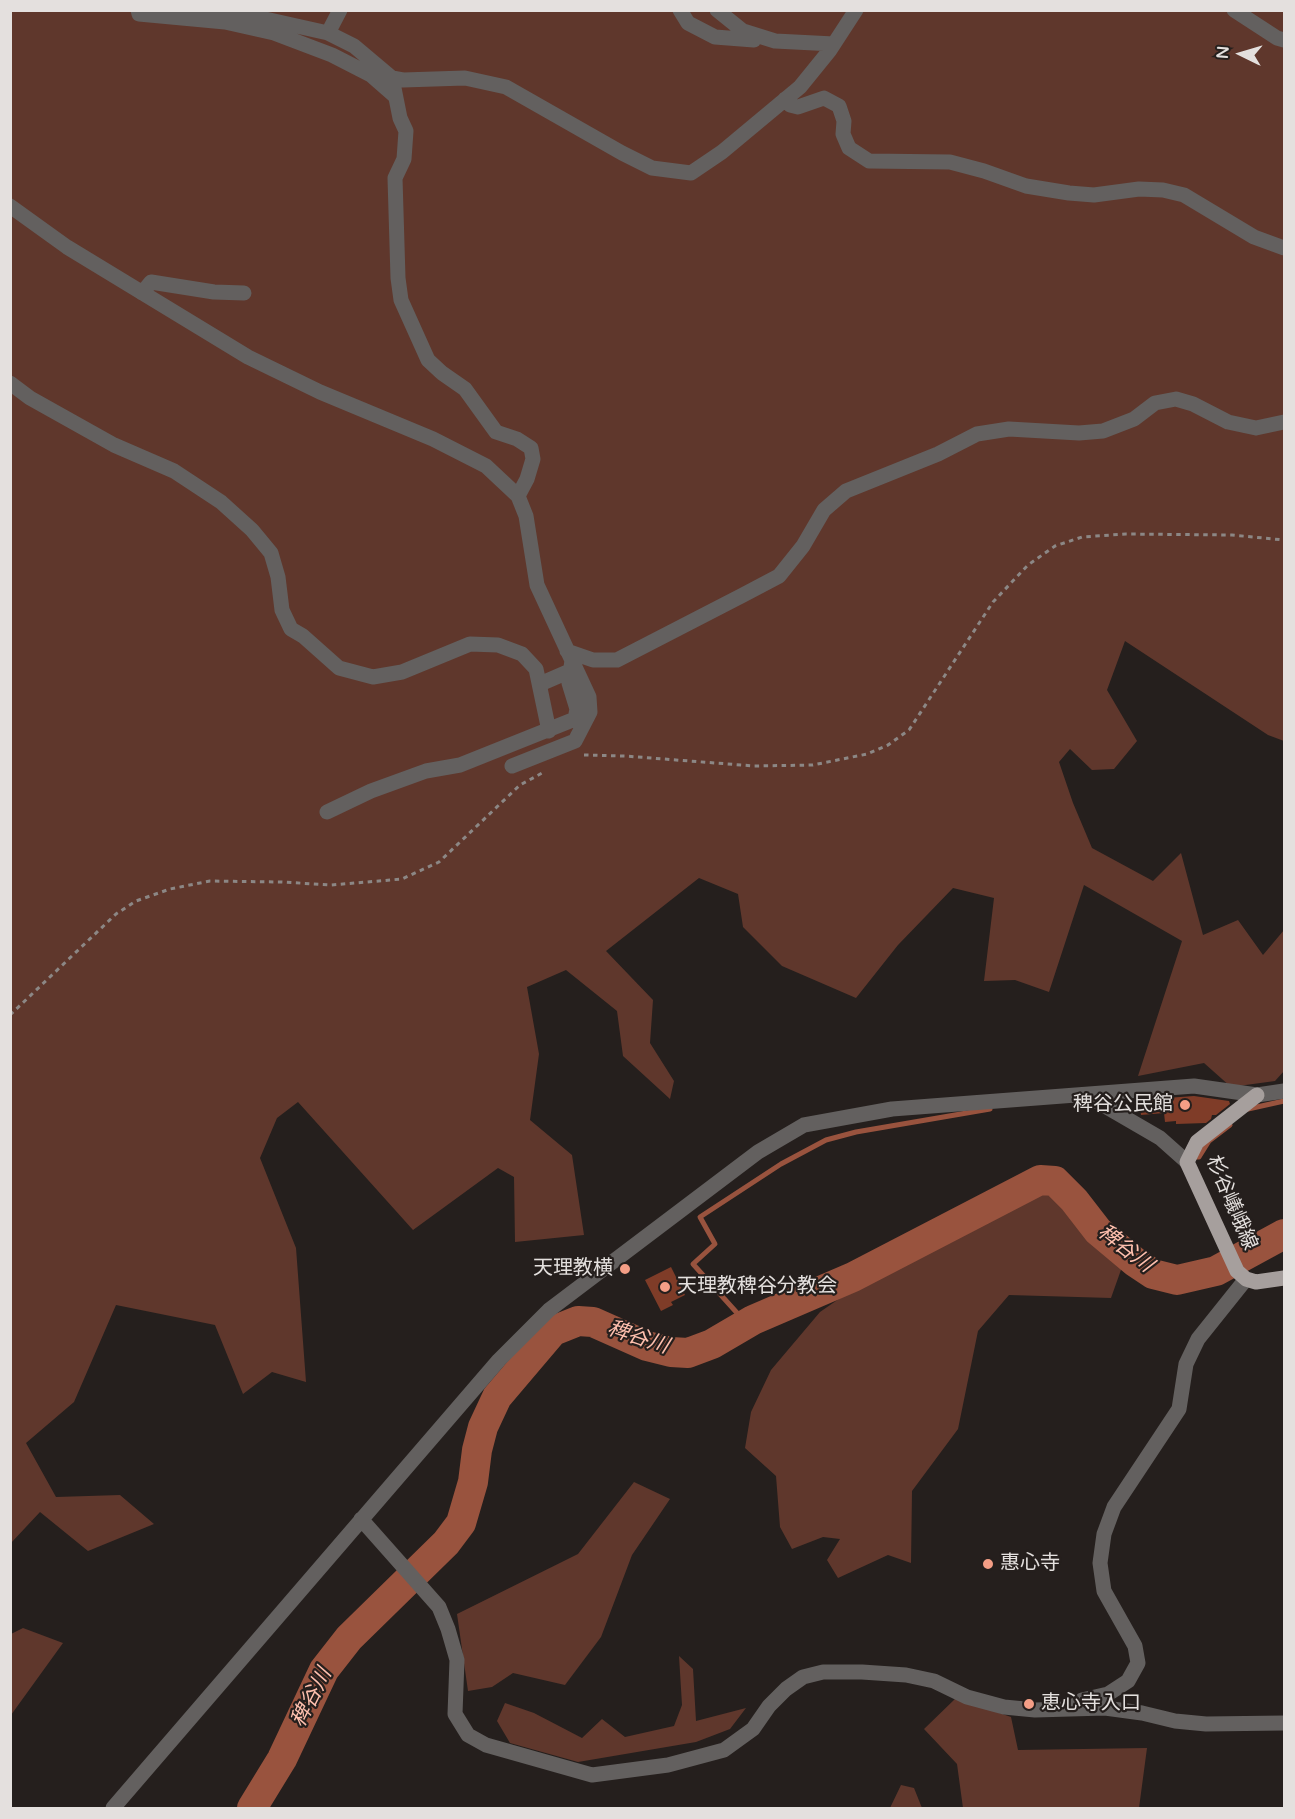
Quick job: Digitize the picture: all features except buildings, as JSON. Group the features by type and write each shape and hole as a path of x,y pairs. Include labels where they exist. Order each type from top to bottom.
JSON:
{"main road":[{"name":"杉谷嶬峨線","path":"1257,1095 1197,1142 1187,1162 1224,1246 1241,1275 1266,1282 1284,1278"}],"street":[{"path":"138,10 139,14 225,22 274,33 332,55 371,75 395,96"},
{"path":"202,10 234,12 328,33 354,46 392,78 403,80 465,78 506,87 652,168 691,173 722,152 800,87 834,44 856,10"},
{"path":"328,33 340,10"},
{"path":"680,10 688,23 715,37 747,41 769,39 834,44"},
{"path":"717,10 742,31 769,39"},
{"path":"1234,10 1284,40"},
{"path":"392,78 400,118 406,131 404,159 395,178 398,278 401,300 428,360 465,389 496,432 531,448 533,459 527,479 518,496"},
{"path":"785,99 790,105 798,107 824,98 839,106 844,121 843,134 849,148 869,161 950,162 1026,186 1069,193 1094,195 1139,189 1163,190 1184,195 1254,237 1284,248"},
{"path":"10,206 67,247 248,357 320,392 433,440 486,466 518,496 526,516 537,585 570,661 589,697 590,712 575,741 512,766"},
{"path":"142,293 151,282 214,292 244,293"},
{"path":"10,383 30,398 105,440 174,471 229,509 252,530 271,553 278,577 282,610 291,629 303,636 339,668 373,676 402,672 470,644 498,645 522,654 536,669 549,730"},
{"path":"540,684 570,661 617,660 779,576 803,546 824,510 846,491 938,454 977,434 1009,429 1079,433 1104,431 1134,419 1155,403 1176,399 1193,404 1228,422 1256,428 1284,422"},
{"path":"327,812 371,791 426,771 460,765 575,719 578,709 569,683 570,661"},
{"path":"113,1809 499,1360 549,1310 758,1152 804,1125 892,1109 1194,1086 1257,1095 1284,1091"},
{"path":"1086,1095 1160,1138 1187,1162"},
{"path":"1070,1709 1082,1700 1108,1694 1128,1681 1138,1663 1135,1646 1104,1592 1100,1563 1104,1534 1114,1507 1179,1409 1186,1364 1198,1339 1241,1275"},
{"path":"361,1519 439,1608 457,1660 455,1714 468,1736 486,1745 592,1775 668,1765 724,1750 753,1729 769,1706 786,1689 803,1677 823,1672 862,1671 906,1675 934,1681 967,1697 1004,1707 1035,1710 1105,1708 1206,1725 1284,1723"}],"path":[{"path":"575,758 585,755 625,756 766,766 813,765 867,754 888,745 909,730 993,602 1028,565 1055,546 1082,537 1126,534 1232,535 1284,540"},
{"path":"10,1015 116,914 136,901 170,889 210,881 331,885 402,879 440,862 520,785 547,770"}],"shaded area":[{"path":"11,11 1284,11 1284,741 1268,735 1125,641 1107,690 1137,741 1114,769 1092,770 1070,749 1059,762 1092,848 1153,881 1181,853 1203,935 1238,920 1263,955 1284,930 1284,1071 1275,1081 1231,1087 1204,1063 1138,1076 1182,941 1084,885 1049,992 1015,980 984,981 994,898 953,888 898,945 856,998 782,966 743,927 738,894 699,878 606,951 653,1000 650,1043 674,1081 670,1099 623,1056 617,1011 566,970 527,987 539,1054 530,1120 572,1155 584,1235 515,1242 514,1177 498,1168 413,1230 298,1102 277,1118 260,1158 296,1248 306,1382 272,1372 243,1394 215,1325 116,1305 74,1402 26,1443 56,1497 120,1495 154,1524 88,1551 40,1512 11,1543"},
{"path":"1030,1185 1077,1209 1122,1267 1111,1298 1009,1295 978,1331 958,1429 912,1491 911,1563 888,1555 838,1578 827,1560 840,1539 823,1537 792,1549 780,1527 776,1476 745,1448 751,1412 771,1370 820,1312 859,1285 966,1226"},
{"path":"634,1482 670,1499 632,1555 601,1637 565,1685 513,1673 492,1687 468,1691 457,1614 578,1554"},
{"path":"23,1628 63,1643 11,1715 11,1634"},
{"path":"679,1656 693,1669 696,1721 746,1708 730,1729 696,1742 578,1762 510,1743 497,1721 505,1703 534,1713 582,1738 602,1719 625,1737 674,1726 682,1705"},
{"path":"956,1698 1011,1717 1018,1750 1147,1748 1139,1808 963,1808 957,1764 924,1729"},
{"path":"901,1785 914,1788 922,1808 890,1808"}],"waterway":[{"path":"1248,1109 1284,1101"},
{"path":"744,1326 738,1314 693,1264 715,1244 700,1217 781,1164 826,1140 856,1132 990,1109"},
{"path":"1193,1157 1199,1157 1209,1141 1230,1125"},
{"name":"稗谷川","path":"252,1808 282,1759 324,1670 349,1638 446,1543 461,1523 473,1482 483,1427 497,1397 553,1331 578,1321 593,1322 647,1346 671,1352 688,1353 712,1344 753,1320 853,1277 1040,1180 1055,1181 1074,1200 1098,1231 1135,1262 1153,1274 1177,1280 1216,1271 1284,1234"}],"place":[{"name":"稗谷公民館","path":"1185,1105"},
{"name":"天理教横","path":"625,1269"},
{"name":"天理教稗谷分教会","path":"665,1287"},
{"name":"惠心寺","path":"988,1564"},
{"name":"恵心寺入口","path":"1029,1704"}]}
